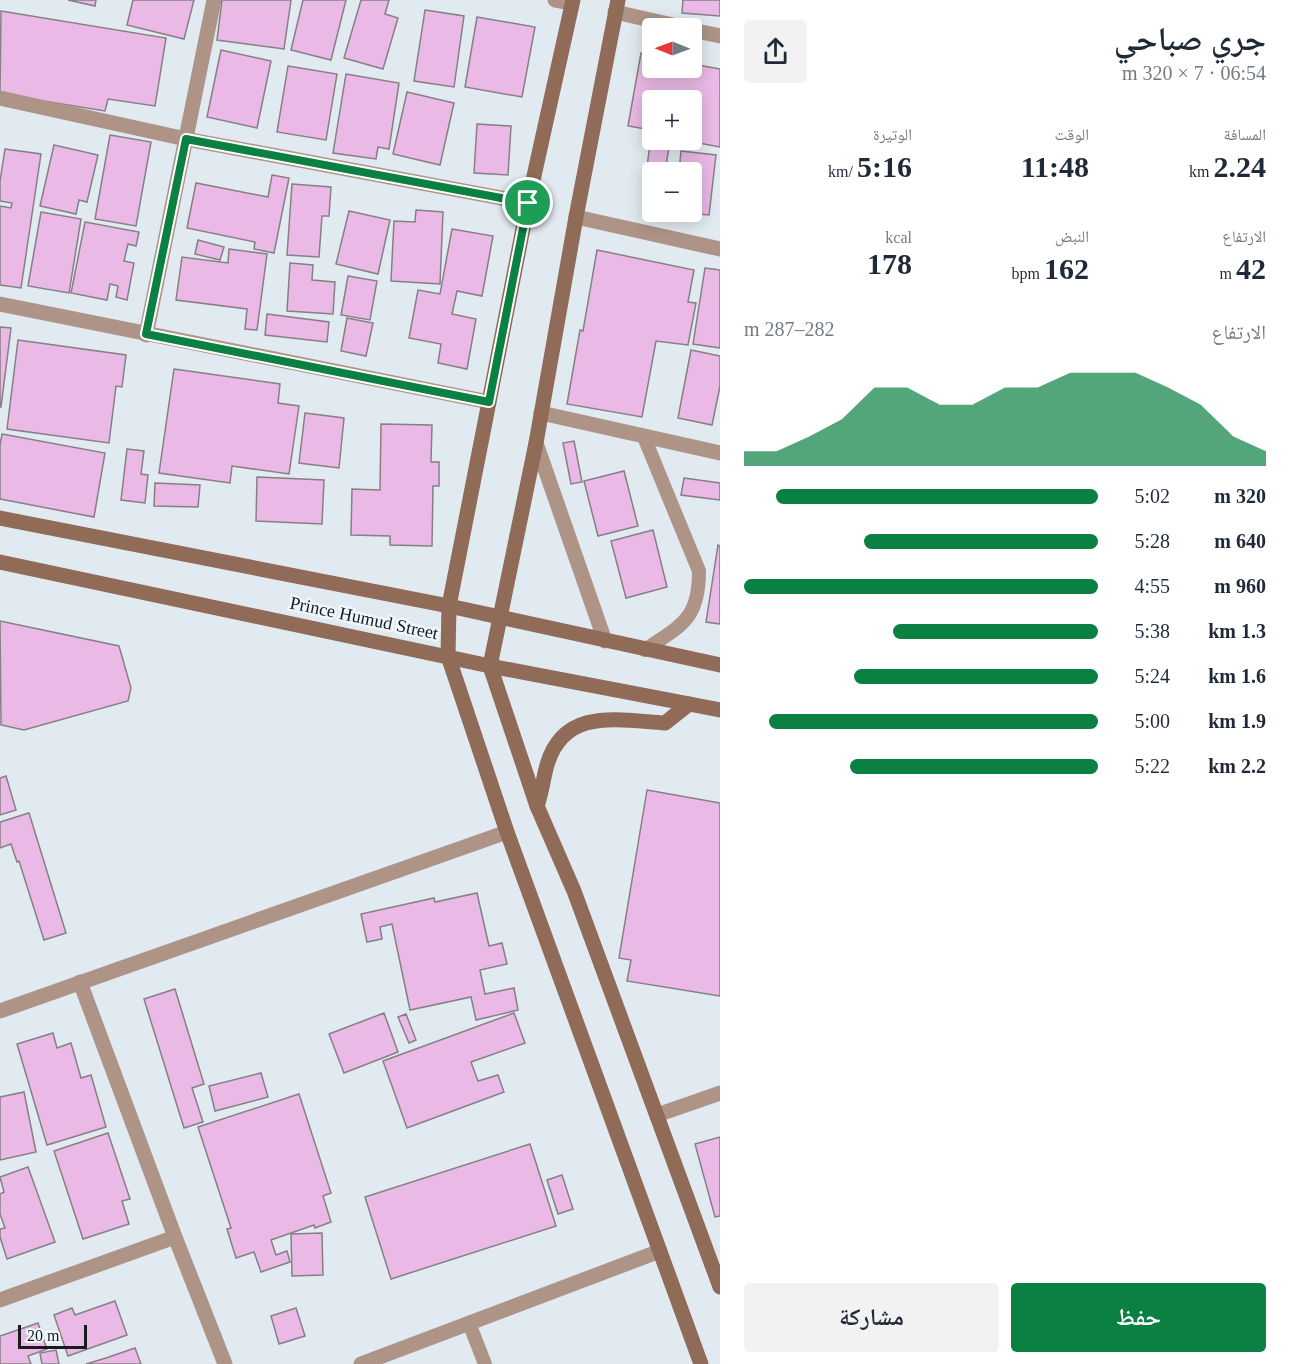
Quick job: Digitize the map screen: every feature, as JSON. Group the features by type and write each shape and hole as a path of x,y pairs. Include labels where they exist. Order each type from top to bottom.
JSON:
{"street":[{"path":"146,334 214,0"},
{"path":"555,0 573,1 528,203 449,606 448,656 507,832 701,1364"},
{"path":"654,18 616,6 536,443 502,617 490,666 537,806 574,891 720,1287"},
{"path":"702,32 720,36"},
{"path":"0,98 186,139 528,203"},
{"path":"576,217 720,249"},
{"path":"0,304 489,402"},
{"path":"541,413 720,453"},
{"path":"536,443 605,641"},
{"name":"Prince Humud Street","path":"0,518 449,606 720,665"},
{"name":"Prince Humud Street","path":"0,562 490,666 720,710"},
{"path":"537,806 547,765 558,741 580,724 595,720 665,723 689,704"},
{"path":"0,1011 507,832"},
{"path":"80,982 225,1364"},
{"path":"657,1115 720,1093"},
{"path":"0,1300 175,1237"},
{"path":"361,1364 660,1251"}],"lane":[{"path":"644,437 699,571 699,592 694,609 685,622 645,650"},
{"path":"470,1323 485,1364"}],"building":[{"path":"68,0 96,0 95,6"},
{"path":"133,0 194,0 184,39 127,25"},
{"path":"222,0 291,0 284,49 217,40"},
{"path":"303,0 346,0 331,60 291,50"},
{"path":"361,0 389,0 385,14 398,18 383,69 344,58"},
{"path":"683,0 720,0 720,16 682,13"},
{"path":"425,10 464,16 454,87 414,81"},
{"path":"1,11 166,38 155,106 108,99 105,111 0,94"},
{"path":"477,17 535,27 522,97 465,87"},
{"path":"221,50 271,61 257,128 207,117"},
{"path":"641,53 642,78 702,78 702,66 720,69 720,147 702,144 702,90 642,90 642,128 628,126"},
{"path":"288,66 337,74 326,140 277,132"},
{"path":"346,74 399,83 389,149 378,147 376,159 333,153"},
{"path":"407,92 454,103 440,165 393,154"},
{"path":"477,124 511,126 508,175 474,173"},
{"path":"110,135 151,142 136,226 95,219"},
{"path":"54,145 98,155 87,202 79,200 76,214 40,206"},
{"path":"5,149 41,154 21,288 0,285 0,206 11,208 12,203 0,201 0,181"},
{"path":"649,150 669,150 667,162 648,162"},
{"path":"681,151 716,155 709,215 702,214 702,162 680,162"},
{"path":"272,175 289,178 274,253 254,249 255,242 187,228 196,183 268,197"},
{"path":"292,184 331,187 329,216 322,216 319,257 287,255"},
{"path":"416,210 443,212 440,284 391,281 394,221 415,222"},
{"path":"349,211 390,220 378,274 336,264"},
{"path":"41,212 81,219 69,293 28,286"},
{"path":"85,222 139,232 136,246 128,244 124,261 134,263 127,300 116,297 118,286 110,284 107,300 71,293"},
{"path":"452,229 493,236 482,296 457,291 452,314 476,319 467,369 438,363 441,344 409,338 418,290 440,294"},
{"path":"198,240 224,247 220,260 195,254"},
{"path":"229,249 267,254 257,330 245,329 247,309 176,300 182,257 228,263"},
{"path":"597,250 694,270 688,302 696,303 688,345 656,341 642,417 567,404"},
{"path":"290,263 313,265 312,280 335,282 333,314 287,311"},
{"path":"705,268 720,270 720,348 693,344"},
{"path":"348,276 377,281 370,320 341,315"},
{"path":"267,314 329,322 327,342 265,335"},
{"path":"347,318 373,323 366,356 341,351"},
{"path":"0,327 11,328 1,407 0,407"},
{"path":"18,340 126,355 122,387 116,386 109,443 7,429"},
{"path":"691,350 720,356 720,386 712,425 678,418"},
{"path":"174,369 280,384 278,403 299,406 289,474 232,466 230,483 159,473"},
{"path":"305,413 344,418 339,468 299,463"},
{"path":"381,424 432,425 431,462 439,462 439,486 433,486 432,546 390,545 390,536 351,535 352,489 380,490"},
{"path":"2,434 105,453 94,517 0,499"},
{"path":"574,441 582,482 571,484 563,443"},
{"path":"127,449 144,451 141,474 148,475 145,503 121,500"},
{"path":"624,471 638,526 598,536 584,481"},
{"path":"257,477 324,480 322,524 256,521"},
{"path":"684,478 720,483 720,500 681,495"},
{"path":"155,483 200,485 198,507 154,506"},
{"path":"653,530 667,587 626,598 611,541"},
{"path":"718,545 720,546 720,624 706,622"},
{"path":"0,621 119,646 131,688 128,701 24,730 1,725"},
{"path":"6,776 16,810 0,815 0,778"},
{"path":"647,790 720,803 720,996 627,981 631,960 619,958"},
{"path":"29,813 66,933 44,940 19,861 17,862 11,844 0,848 0,822"},
{"path":"477,893 489,946 502,943 507,964 480,970 485,994 514,988 518,1010 476,1020 471,997 410,1010 392,924 380,927 382,939 367,942 361,914 434,898 435,902"},
{"path":"175,989 204,1084 192,1088 203,1122 184,1128 144,999"},
{"path":"384,1013 398,1052 344,1073 329,1034"},
{"path":"514,1013 525,1043 471,1062 478,1081 498,1075 504,1092 407,1128 383,1061"},
{"path":"406,1014 416,1040 409,1043 398,1017"},
{"path":"53,1033 57,1048 71,1043 81,1078 91,1075 106,1127 47,1145 17,1044"},
{"path":"261,1073 268,1097 215,1111 209,1086"},
{"path":"24,1092 36,1152 0,1160 0,1097"},
{"path":"299,1094 331,1193 323,1196 331,1222 315,1228 314,1225 271,1240 276,1255 287,1251 290,1262 261,1272 254,1252 236,1258 227,1229 231,1228 198,1127"},
{"path":"108,1133 130,1199 122,1201 129,1224 83,1239 54,1151"},
{"path":"720,1137 720,1216 715,1217 695,1144"},
{"path":"530,1144 556,1226 391,1279 365,1197"},
{"path":"28,1167 55,1242 7,1259 0,1237 0,1229 5,1228 0,1214 0,1194 4,1192 0,1177"},
{"path":"562,1175 573,1209 558,1214 547,1180"},
{"path":"322,1233 323,1275 292,1276 291,1234"},
{"path":"115,1301 127,1335 68,1356 54,1315 72,1308 75,1315"},
{"path":"296,1308 305,1336 279,1344 271,1316"},
{"path":"38,1323 47,1349 28,1356 31,1364 0,1364 0,1336"},
{"path":"135,1348 141,1364 86,1364 106,1358"},
{"path":"56,1350 59,1364 42,1364 40,1353"}],"route":[{"path":"186,139 528,203 489,402 146,334 186,139"}]}
